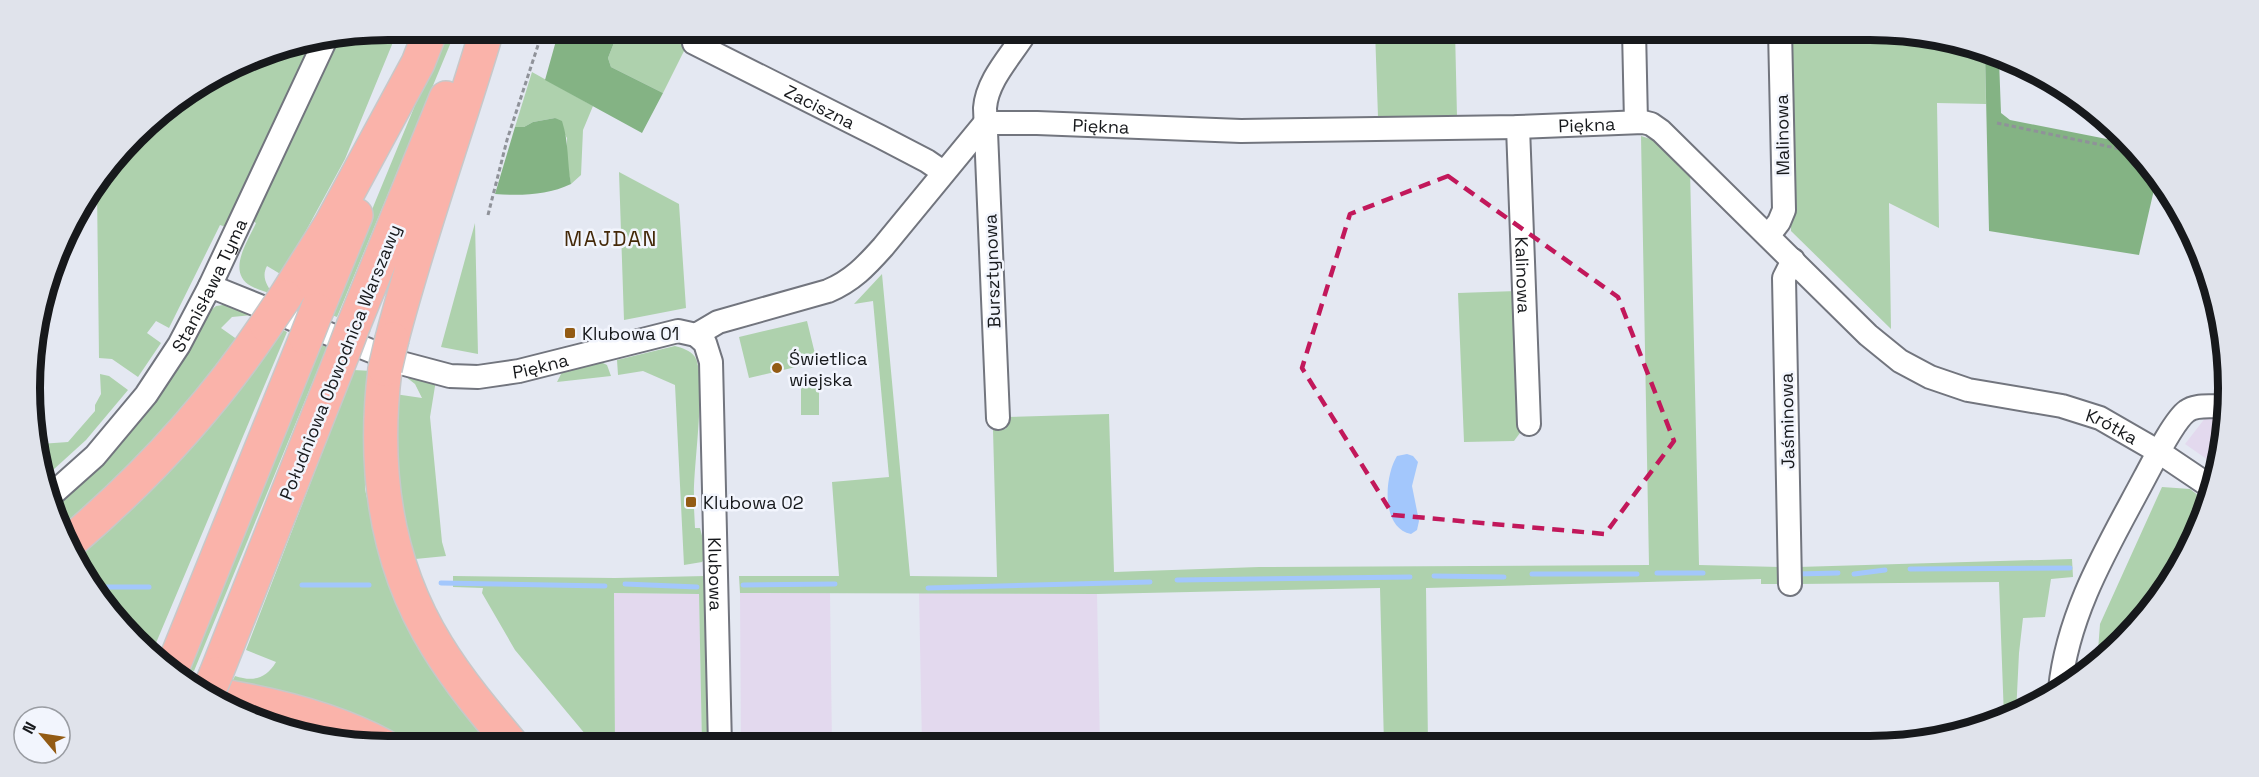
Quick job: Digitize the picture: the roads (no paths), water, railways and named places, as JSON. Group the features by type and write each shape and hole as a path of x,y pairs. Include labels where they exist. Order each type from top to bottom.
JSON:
{"highway":[{"path":"174,663 427,40"},
{"name":"Południowa Obwodnica Warszawy","path":"209,687 470,40"},
{"path":"484,40 405,289 388,354 380,415 380,458 385,509 395,552 413,600 436,645 461,681 505,736"},
{"path":"74,538 144,474 193,422 239,365 331,224 418,63"},
{"path":"210,687 239,698 323,721 358,735"}],"street":[{"name":"Bursztynowa","path":"998,418 985,108 987,94 1021,40"},
{"path":"1634,40 1636,122"},
{"name":"Malinowa","path":"1769,235 1779,222 1784,210 1780,40"},
{"name":"Zaciszna","path":"694,43 889,141 943,172"},
{"name":"Stanisława Tyma","path":"56,491 95,456 146,395 189,327 322,47"},
{"name":"Piękna","path":"210,286 401,363 450,376 478,377 519,371 678,331 696,334 718,322 828,291 844,284 856,276 883,247 985,123 1240,131 1518,128 1636,122 1651,124 1662,131 1878,344 1900,361 1930,377 1968,390 1996,396"},
{"name":"Kalinowa","path":"1518,128 1529,424"},
{"name":"Jaśminowa","path":"1790,584 1784,278 1793,260"},
{"name":"Klubowa","path":"696,334 705,343 711,362 720,736"},
{"name":"Krótka","path":"1996,396 2080,410 2120,429 2206,483"},
{"path":"2062,679 2067,645 2081,603 2159,452 2185,412 2192,407 2218,406"}],"water":[{"path":"1407,454 1413,456 1418,462 1412,486 1419,521 1417,530 1411,534 1401,530 1394,522 1388,501 1389,476 1393,465 1397,456"}],"waterway":[{"path":"1910,569 2070,568"},
{"path":"1854,574 1885,570"},
{"path":"1657,573 1703,573"},
{"path":"1797,574 1838,573"},
{"path":"1532,574 1637,574"},
{"path":"1434,576 1504,577"},
{"path":"1177,580 1410,577"},
{"path":"928,588 1150,582"},
{"path":"441,583 605,586"},
{"path":"625,584 697,587"},
{"path":"743,585 835,584"},
{"path":"302,585 369,585"},
{"path":"103,587 149,587"}],"place":[{"name":"Klubowa 01","path":"570,333"},
{"name":"Świetlica wiejska","path":"777,368"},
{"name":"Klubowa 02","path":"691,502"}],"district":[{"name":"MAJDAN","path":"611,238"}]}
